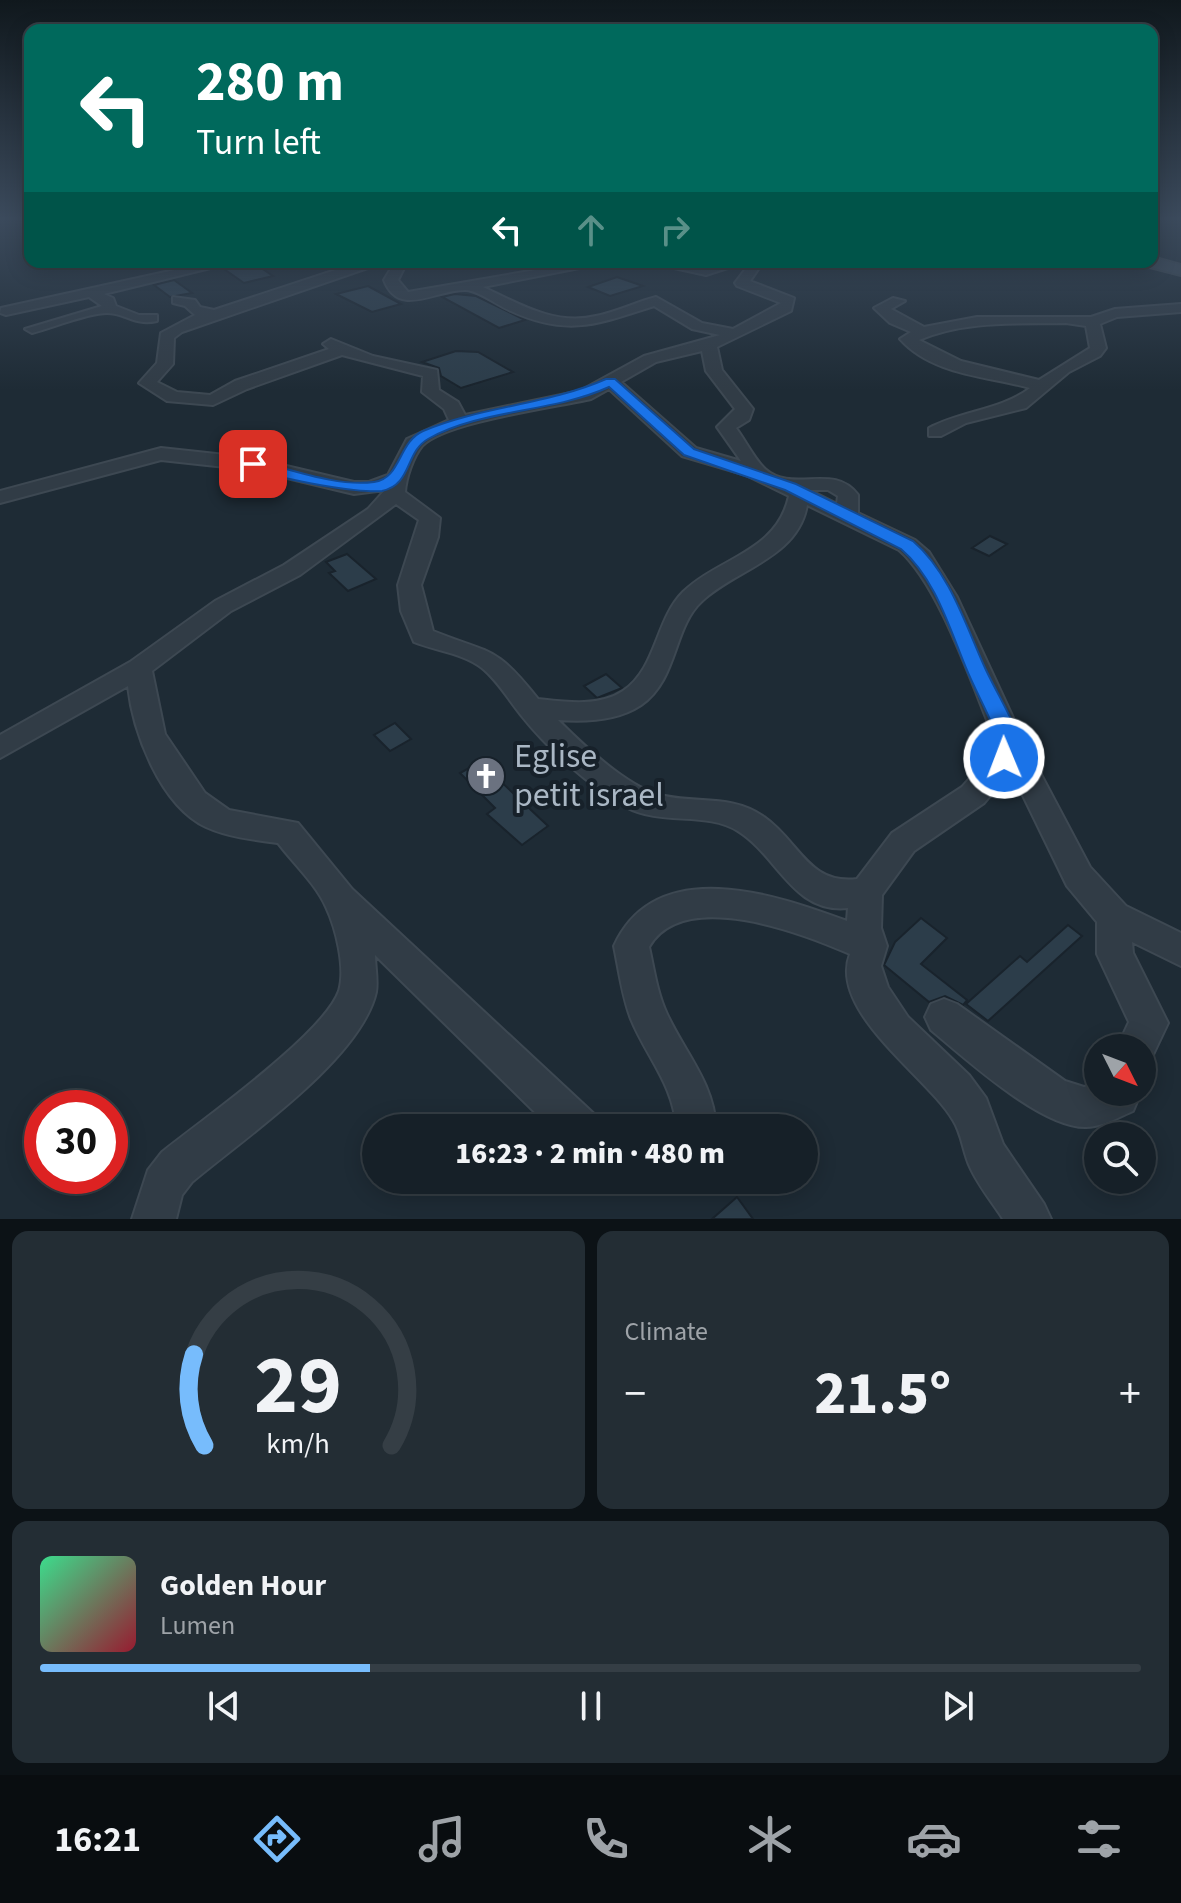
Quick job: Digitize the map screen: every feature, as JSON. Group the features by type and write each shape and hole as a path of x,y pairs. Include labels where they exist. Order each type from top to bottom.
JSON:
{"street":[{"path":"6,311 161,276"},
{"path":"180,284 193,276"},
{"path":"325,276 247,306 209,313 166,336 165,364 147,383 173,397 213,400 241,385 342,350"},
{"path":"395,276 391,280 395,290 405,297 472,287 516,276"},
{"path":"427,276 450,288"},
{"path":"0,748 139,668 223,606 322,550 375,513 396,486 414,443 459,422 574,398 658,356 709,345 736,334 790,304 752,276"},
{"path":"472,287 529,315 559,324 599,320 656,301 697,326 736,334"},
{"path":"88,291 108,301 109,308"},
{"path":"178,300 190,303 195,311 209,313"},
{"path":"898,301 881,308 895,320 923,332"},
{"path":"32,329 109,308 137,319 152,318"},
{"path":"1043,386 938,360 908,339 956,324 1010,319 1092,322 1115,313 1181,308"},
{"path":"935,432 960,419 1020,404 1063,369 1094,353 1097,335 1092,322"},
{"path":"325,341 388,367 431,373 430,392 452,406 459,422"},
{"path":"709,345 714,371 744,409 743,416 726,427 753,465 753,471"},
{"path":"610,381 677,444 705,459 753,471 907,545 921,557 962,629 1013,749 1044,804 1071,867 1089,896 1114,916 1181,950"},
{"path":"0,497 117,463 161,454 253,464 354,488 396,486 429,518 430,528 412,568 409,588 411,606 423,636 488,659 519,691 530,708 639,799 661,808 720,810 749,822 773,841 795,873 818,890 843,897 866,892"},
{"path":"530,708 610,709 644,688 669,648 685,604 693,595 751,561 798,515 794,490"},
{"path":"139,668 148,724 163,757 194,800 212,816 228,822 287,832 340,899 565,1114"},
{"path":"1013,749 973,795 903,842 866,892 864,928 870,946 863,966 872,995 895,1030 955,1089 972,1112 986,1156 1029,1219"},
{"path":"154,1219 163,1185 177,1167 321,1048 343,1021 358,991 357,955 340,899"},
{"path":"692,1114 684,1083 650,1017 639,981 631,946 645,924 671,910 695,904 727,905 796,918 870,946"},
{"path":"1114,916 1115,954 1149,1023 1143,1034"},
{"path":"944,1017 1018,1074 1071,1105 1090,1106"}],"building":[{"path":"234,276 273,276 244,283"},
{"path":"617,277 643,286 610,296 588,287"},
{"path":"174,280 192,293 170,297 154,285"},
{"path":"368,286 401,304 372,312 336,294"},
{"path":"455,294 476,296 525,320 499,328 442,297"},
{"path":"456,351 478,352 513,372 461,388 441,376 439,368 422,362"},
{"path":"990,536 1007,544 989,556 972,548"},
{"path":"347,554 376,579 348,591 329,573 335,571 326,562"},
{"path":"606,674 622,688 597,698 584,686"},
{"path":"395,723 411,739 390,751 374,735"},
{"path":"480,762 548,826 522,845 487,814 495,808 460,773"},
{"path":"921,918 947,938 921,964 967,1000 963,1005 945,996 929,1002 884,965 895,942"},
{"path":"1068,925 1082,936 988,1021 966,1004 1020,956 1027,962"},
{"path":"737,1197 753,1219 712,1219"}],"place":[{"name":"Eglise petit israel","path":"486,776"}],"route":[{"path":"253,464 354,488 381,486 396,479 414,443 439,429 585,395 610,381 689,452 730,467 753,471 790,487 847,518 907,545 921,557 962,629 975,667 1006,729 1013,749 1004,758"}]}
